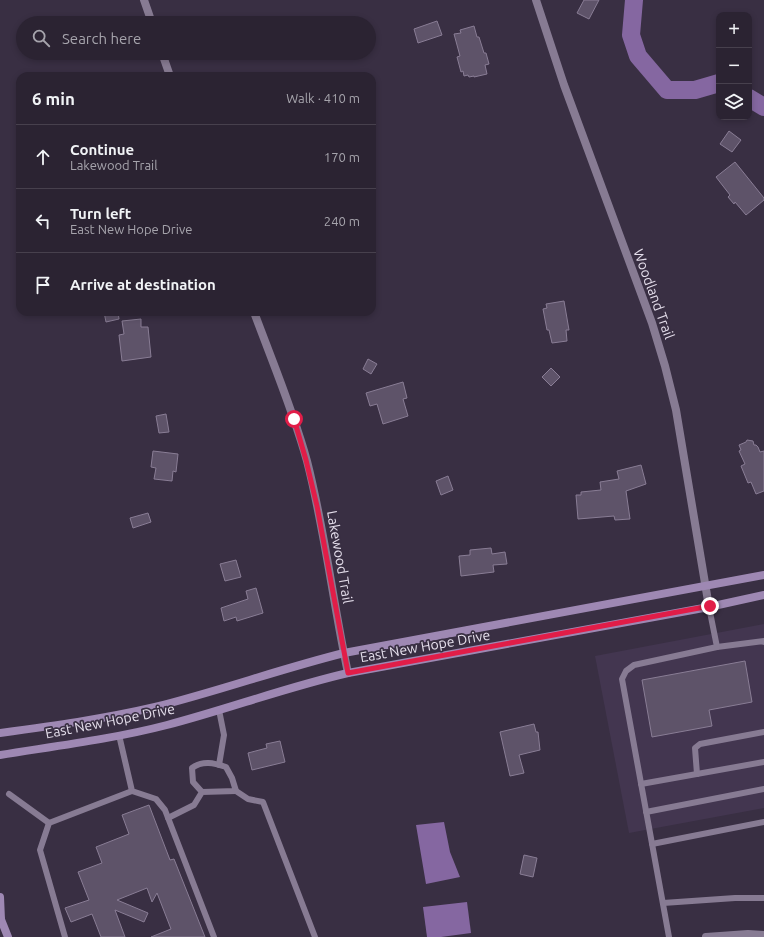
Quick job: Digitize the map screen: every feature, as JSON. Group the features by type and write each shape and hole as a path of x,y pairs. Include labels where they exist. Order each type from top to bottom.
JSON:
{"street":[{"path":"144,0 150,16"},
{"name":"Woodland Trail","path":"536,0 564,85 652,323 665,366 676,410 710,606"},
{"path":"164,60 169,72"},
{"name":"Lakewood Trail","path":"256,316 293,416 306,460 317,506 348,673"},
{"name":"East New Hope Drive","path":"0,733 79,722 155,707 306,662 344,653 764,575"},
{"name":"East New Hope Drive","path":"0,755 119,735 166,725 297,686 348,673 764,595"},
{"path":"0,897 1,919 8,937"},
{"path":"706,937 764,935"}],"lane":[{"path":"710,606 716,647"},
{"path":"669,937 622,679 626,671 634,665 716,647 764,642"},
{"path":"219,710 224,735 219,765"},
{"path":"697,774 695,748 700,744 764,732"},
{"path":"119,735 132,791"},
{"path":"641,784 764,762"},
{"path":"236,791 232,778 226,767 213,763 198,763 192,768 193,782 202,792 236,791 248,799 263,802 315,937"},
{"path":"646,812 764,789"},
{"path":"48,823 132,791 156,799 165,810 214,937"},
{"path":"168,818 194,805 202,792"},
{"path":"9,794 48,823"},
{"path":"652,844 764,822"},
{"path":"48,823 40,850 65,937"},
{"path":"663,903 735,898 764,898"}],"shaded area":[{"path":"764,624 764,808 629,833 595,656"},
{"path":"444,822 450,852 460,877 426,884 416,825"},
{"path":"467,902 471,933 441,937 427,937 423,907"}],"building":[{"path":"584,0 599,0 589,19 577,13"},
{"path":"437,21 442,35 418,43 414,29"},
{"path":"474,26 484,53 486,53 489,64 485,65 487,74 469,77 468,75 464,76 463,71 461,72 457,57 460,56 454,34 461,33 460,30"},
{"path":"729,131 741,140 732,152 720,144"},
{"path":"735,162 764,198 764,200 746,215 735,202 734,204 728,197 730,195 716,177"},
{"path":"564,301 569,330 566,330 567,341 552,343 549,330 547,330 543,309 547,308 546,304"},
{"path":"105,316 119,316 119,319 106,322"},
{"path":"141,319 141,327 148,327 151,357 122,361 119,335 124,334 122,321"},
{"path":"368,359 377,364 371,374 363,369"},
{"path":"551,368 560,377 551,386 542,377"},
{"path":"403,382 407,398 403,399 408,416 383,424 377,404 370,406 366,393"},
{"path":"166,414 169,432 159,433 156,416"},
{"path":"747,440 753,441 754,445 758,447 760,452 764,451 764,491 756,494 751,482 748,483 741,466 745,464 739,451 741,450 739,445"},
{"path":"153,451 178,454 176,472 173,471 172,481 154,479 156,468 151,467"},
{"path":"641,465 646,484 626,491 630,519 615,520 614,516 578,519 576,495 581,495 581,492 601,490 600,482 619,479 617,471"},
{"path":"448,476 453,490 441,495 436,481"},
{"path":"148,513 151,522 133,528 130,518"},
{"path":"491,548 492,554 505,552 507,564 493,565 494,572 461,576 459,556 470,555 470,550"},
{"path":"236,560 241,577 225,581 220,564"},
{"path":"256,588 263,613 237,621 236,617 224,621 221,608 248,599 246,591"},
{"path":"745,661 752,702 709,710 712,726 652,737 642,680"},
{"path":"534,724 536,732 538,732 540,750 519,755 524,773 510,776 500,732"},
{"path":"280,741 285,762 252,770 248,753 267,748 266,744"},
{"path":"149,805 170,860 174,859 205,937 151,937 171,929 157,893 152,902 147,888 117,900 148,913 144,922 115,910 125,937 101,937 92,914 71,922 65,908 89,900 78,872 102,863 96,847 129,834 122,815"},
{"path":"524,855 537,858 533,877 520,874"}],"waterway":[{"path":"634,0 631,35 638,56 667,90 695,90 716,84"},
{"path":"752,100 764,107"}],"route":[{"path":"294,419 317,506 348,673 710,606"}]}
